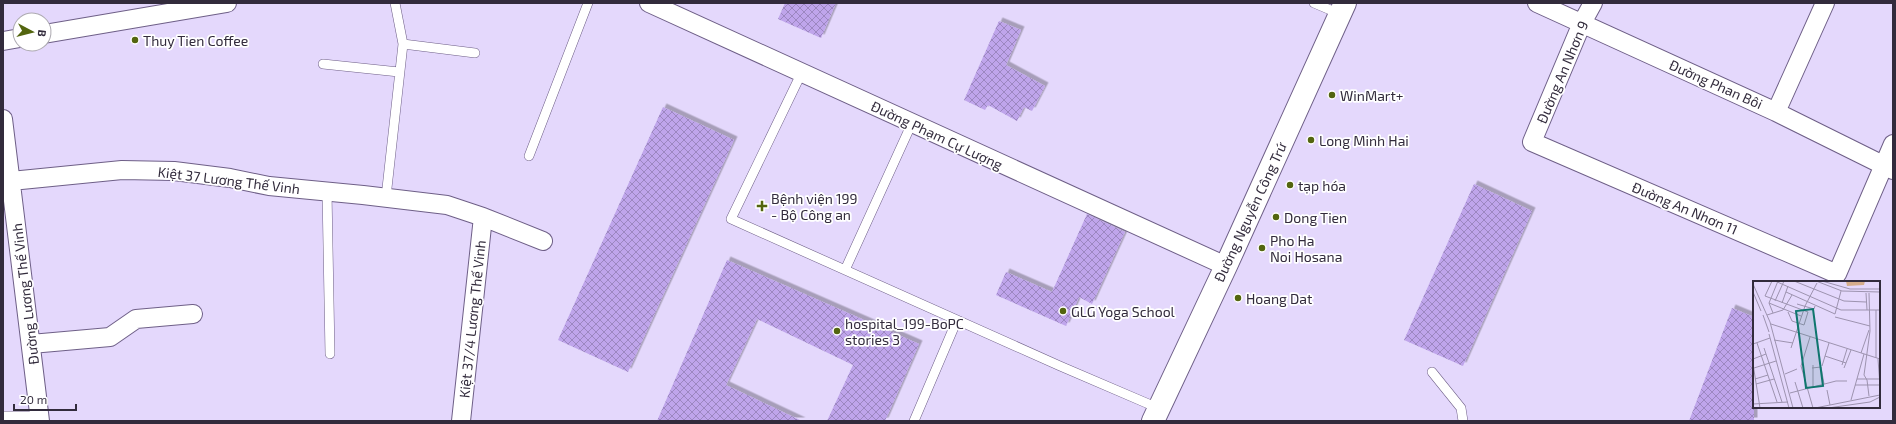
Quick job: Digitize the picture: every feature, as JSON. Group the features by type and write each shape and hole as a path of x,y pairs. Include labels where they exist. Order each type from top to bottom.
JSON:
{"street":[{"path":"52,33 227,3"},
{"name":"Đường Phạm Cự Lượng","path":"649,3 1226,266"},
{"name":"Đường Phan Bôi","path":"1537,3 1776,112 1888,168"},
{"name":"Đường An Nhơn 9","path":"1532,142 1582,23 1593,3"},
{"path":"1776,112 1825,3"},
{"name":"Đường Nguyễn Công Trứ","path":"1156,414 1226,266 1342,9"},
{"name":"Đường Lương Thế Vinh","path":"3,119 40,419"},
{"name":"Đường An Nhơn 11","path":"1532,142 1837,274 1888,168"},
{"path":"1888,168 1893,144"},
{"name":"Kiệt 37 Lương Thế Vinh","path":"11,181 122,170 174,170 269,186 447,205 483,217 543,241"},
{"name":"Kiệt 37/4 Lương Thế Vinh","path":"461,421 483,217"},
{"path":"31,344 110,337 136,319 193,314"}],"lane":[{"path":"386,198 403,44 395,3"},
{"path":"529,156 588,3"},
{"path":"1314,3 1342,9"},
{"path":"403,44 475,53"},
{"path":"323,64 399,72"},
{"path":"802,72 731,219 957,320 1156,414"},
{"path":"845,270 912,122"},
{"path":"327,192 330,354"},
{"path":"914,421 957,320"},
{"path":"1432,372 1462,408 1463,421"},
{"path":"3,416 40,419"}],"building":[{"path":"785,3 836,3 821,38 778,19"},
{"path":"999,21 1021,30 1006,65 1045,86 1032,111 1024,107 1017,121 988,105 985,110 964,100"},
{"path":"663,107 734,140 628,372 558,340"},
{"path":"1474,184 1532,211 1463,366 1404,340"},
{"path":"1087,214 1125,232 1092,304 1079,297 1066,326 996,295 1006,272 1052,292"},
{"name":"hospital_199-BoPC stories 3","path":"727,260 919,344 885,421 827,421 853,365 757,319 726,385 802,421 657,421"},
{"path":"1732,308 1753,317 1754,421 1689,421"}],"place":[{"name":"Thuy Tien Coffee","path":"135,40"},
{"name":"WinMart+","path":"1332,95"},
{"name":"Long Minh Hai","path":"1311,140"},
{"name":"tạp hóa","path":"1290,185"},
{"name":"Bệnh viện 199 - Bộ Công an","path":"762,206"},
{"name":"Dong Tien","path":"1276,217"},
{"name":"Pho Ha Noi Hosana","path":"1262,248"},
{"name":"Hoang Dat","path":"1238,298"},
{"name":"GLG Yoga School","path":"1063,311"},
{"name":"hospital_199-BoPC stories 3","path":"837,331"}]}
